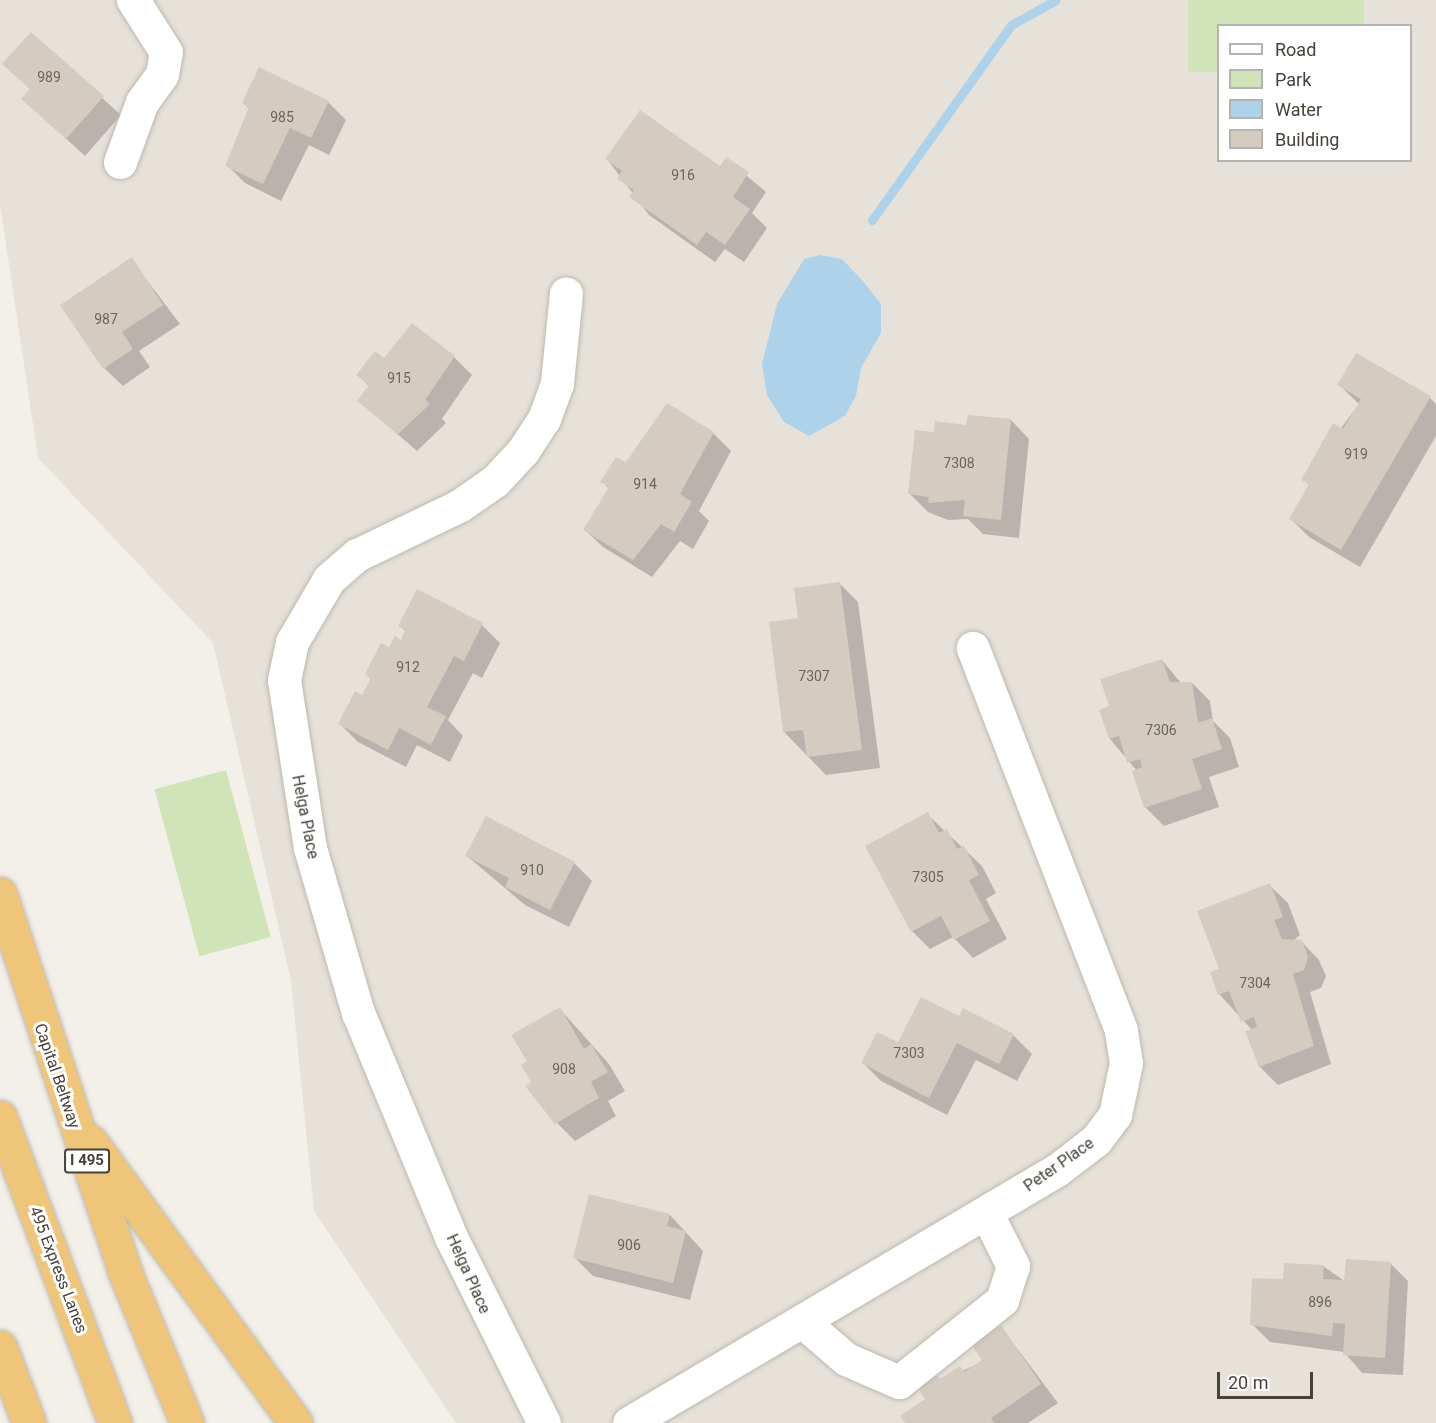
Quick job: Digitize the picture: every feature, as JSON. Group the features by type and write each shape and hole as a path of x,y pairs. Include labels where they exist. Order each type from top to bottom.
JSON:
{"highway":[{"name":"Capital Beltway","path":"0,894 32,1004 124,1270 187,1423"},
{"path":"32,1004 91,1142 296,1423"},
{"name":"495 Express Lanes","path":"0,1117 115,1423"},
{"path":"0,1347 29,1423"}],"street":[{"path":"120,162 142,102 162,74 166,52 133,0"},
{"name":"Helga Place","path":"544,1423 451,1237 358,1013 310,849 284,680 292,642 328,579 357,555 459,506 495,481 523,452 544,419 557,383 566,293"},
{"name":"Peter Place","path":"629,1423 986,1212 1096,1140 1115,1115 1126,1063 1121,1030 1099,965 972,648"},
{"path":"803,1322 846,1359 899,1382 1002,1300 1013,1266 986,1212"}],"shaded area":[{"path":"0,0 1436,0 1436,1423 456,1423 314,1211 291,981 213,643 38,458 0,204"}],"green space":[{"path":"1188,0 1364,0 1364,24 1217,24 1217,72 1188,72"},
{"path":"226,770 271,937 199,956 155,789"}],"water":[{"path":"820,255 842,259 881,304 881,333 861,368 856,396 845,416 809,436 784,422 767,395 762,364 777,304 804,259"}],"building":[{"path":"31,32 104,96 66,139 21,99 30,89 2,64"},
{"path":"259,67 329,101 311,138 290,128 263,184 225,166 249,107 242,103"},
{"path":"640,110 720,166 726,157 749,172 733,197 750,209 725,245 706,232 697,245 629,197 634,190 617,179 622,171 605,159"},
{"path":"132,257 163,305 122,332 133,349 103,369 60,305"},
{"path":"412,323 455,356 425,400 430,404 398,434 357,401 369,385 356,375 375,351 384,358"},
{"path":"1356,353 1431,396 1341,550 1289,519 1309,484 1301,480 1333,423 1343,429 1361,399 1337,385"},
{"path":"667,403 714,432 680,494 692,502 674,532 661,524 633,560 583,530 609,487 600,482 616,457 626,462"},
{"path":"968,415 1011,419 1001,520 963,516 965,500 928,503 929,497 908,494 915,430 934,432 935,421 966,425"},
{"path":"840,582 862,750 807,757 803,730 783,732 769,622 798,618 794,588"},
{"path":"417,589 483,623 464,661 454,656 427,707 446,716 431,745 399,728 388,750 338,724 355,691 362,695 371,678 365,674 381,643 389,647 395,636 401,640 405,630 398,626"},
{"path":"1162,659 1170,682 1192,682 1198,723 1212,718 1222,749 1192,759 1202,789 1144,808 1132,771 1142,767 1140,759 1127,763 1119,736 1109,739 1099,710 1109,706 1100,679"},
{"path":"928,812 939,833 947,829 957,849 964,846 979,875 969,880 990,921 954,940 941,916 911,932 865,846"},
{"path":"486,816 575,862 550,910 505,887 509,878 465,856"},
{"path":"1270,883 1283,917 1274,920 1282,939 1302,940 1308,957 1304,970 1293,974 1314,1046 1259,1067 1245,1031 1257,1027 1254,1017 1241,1022 1229,991 1218,995 1210,972 1219,969 1197,911"},
{"path":"921,997 959,1016 963,1008 1014,1034 999,1064 957,1043 929,1098 861,1063 877,1032 898,1042"},
{"path":"560,1007 584,1049 591,1044 608,1072 591,1082 599,1098 555,1124 525,1086 531,1082 521,1065 527,1061 511,1035"},
{"path":"589,1194 670,1214 667,1226 686,1231 673,1283 573,1258"},
{"path":"1346,1259 1391,1262 1385,1358 1343,1355 1345,1324 1333,1323 1332,1336 1250,1325 1252,1278 1283,1279 1284,1263 1324,1265 1323,1279 1344,1280"},
{"path":"1001,1325 1041,1384 991,1418 994,1423 905,1423 900,1416 925,1399 918,1388 937,1375 940,1379 960,1366 964,1372 982,1360 971,1345"}],"waterway":[{"path":"872,220 1011,25 1056,0"}]}
